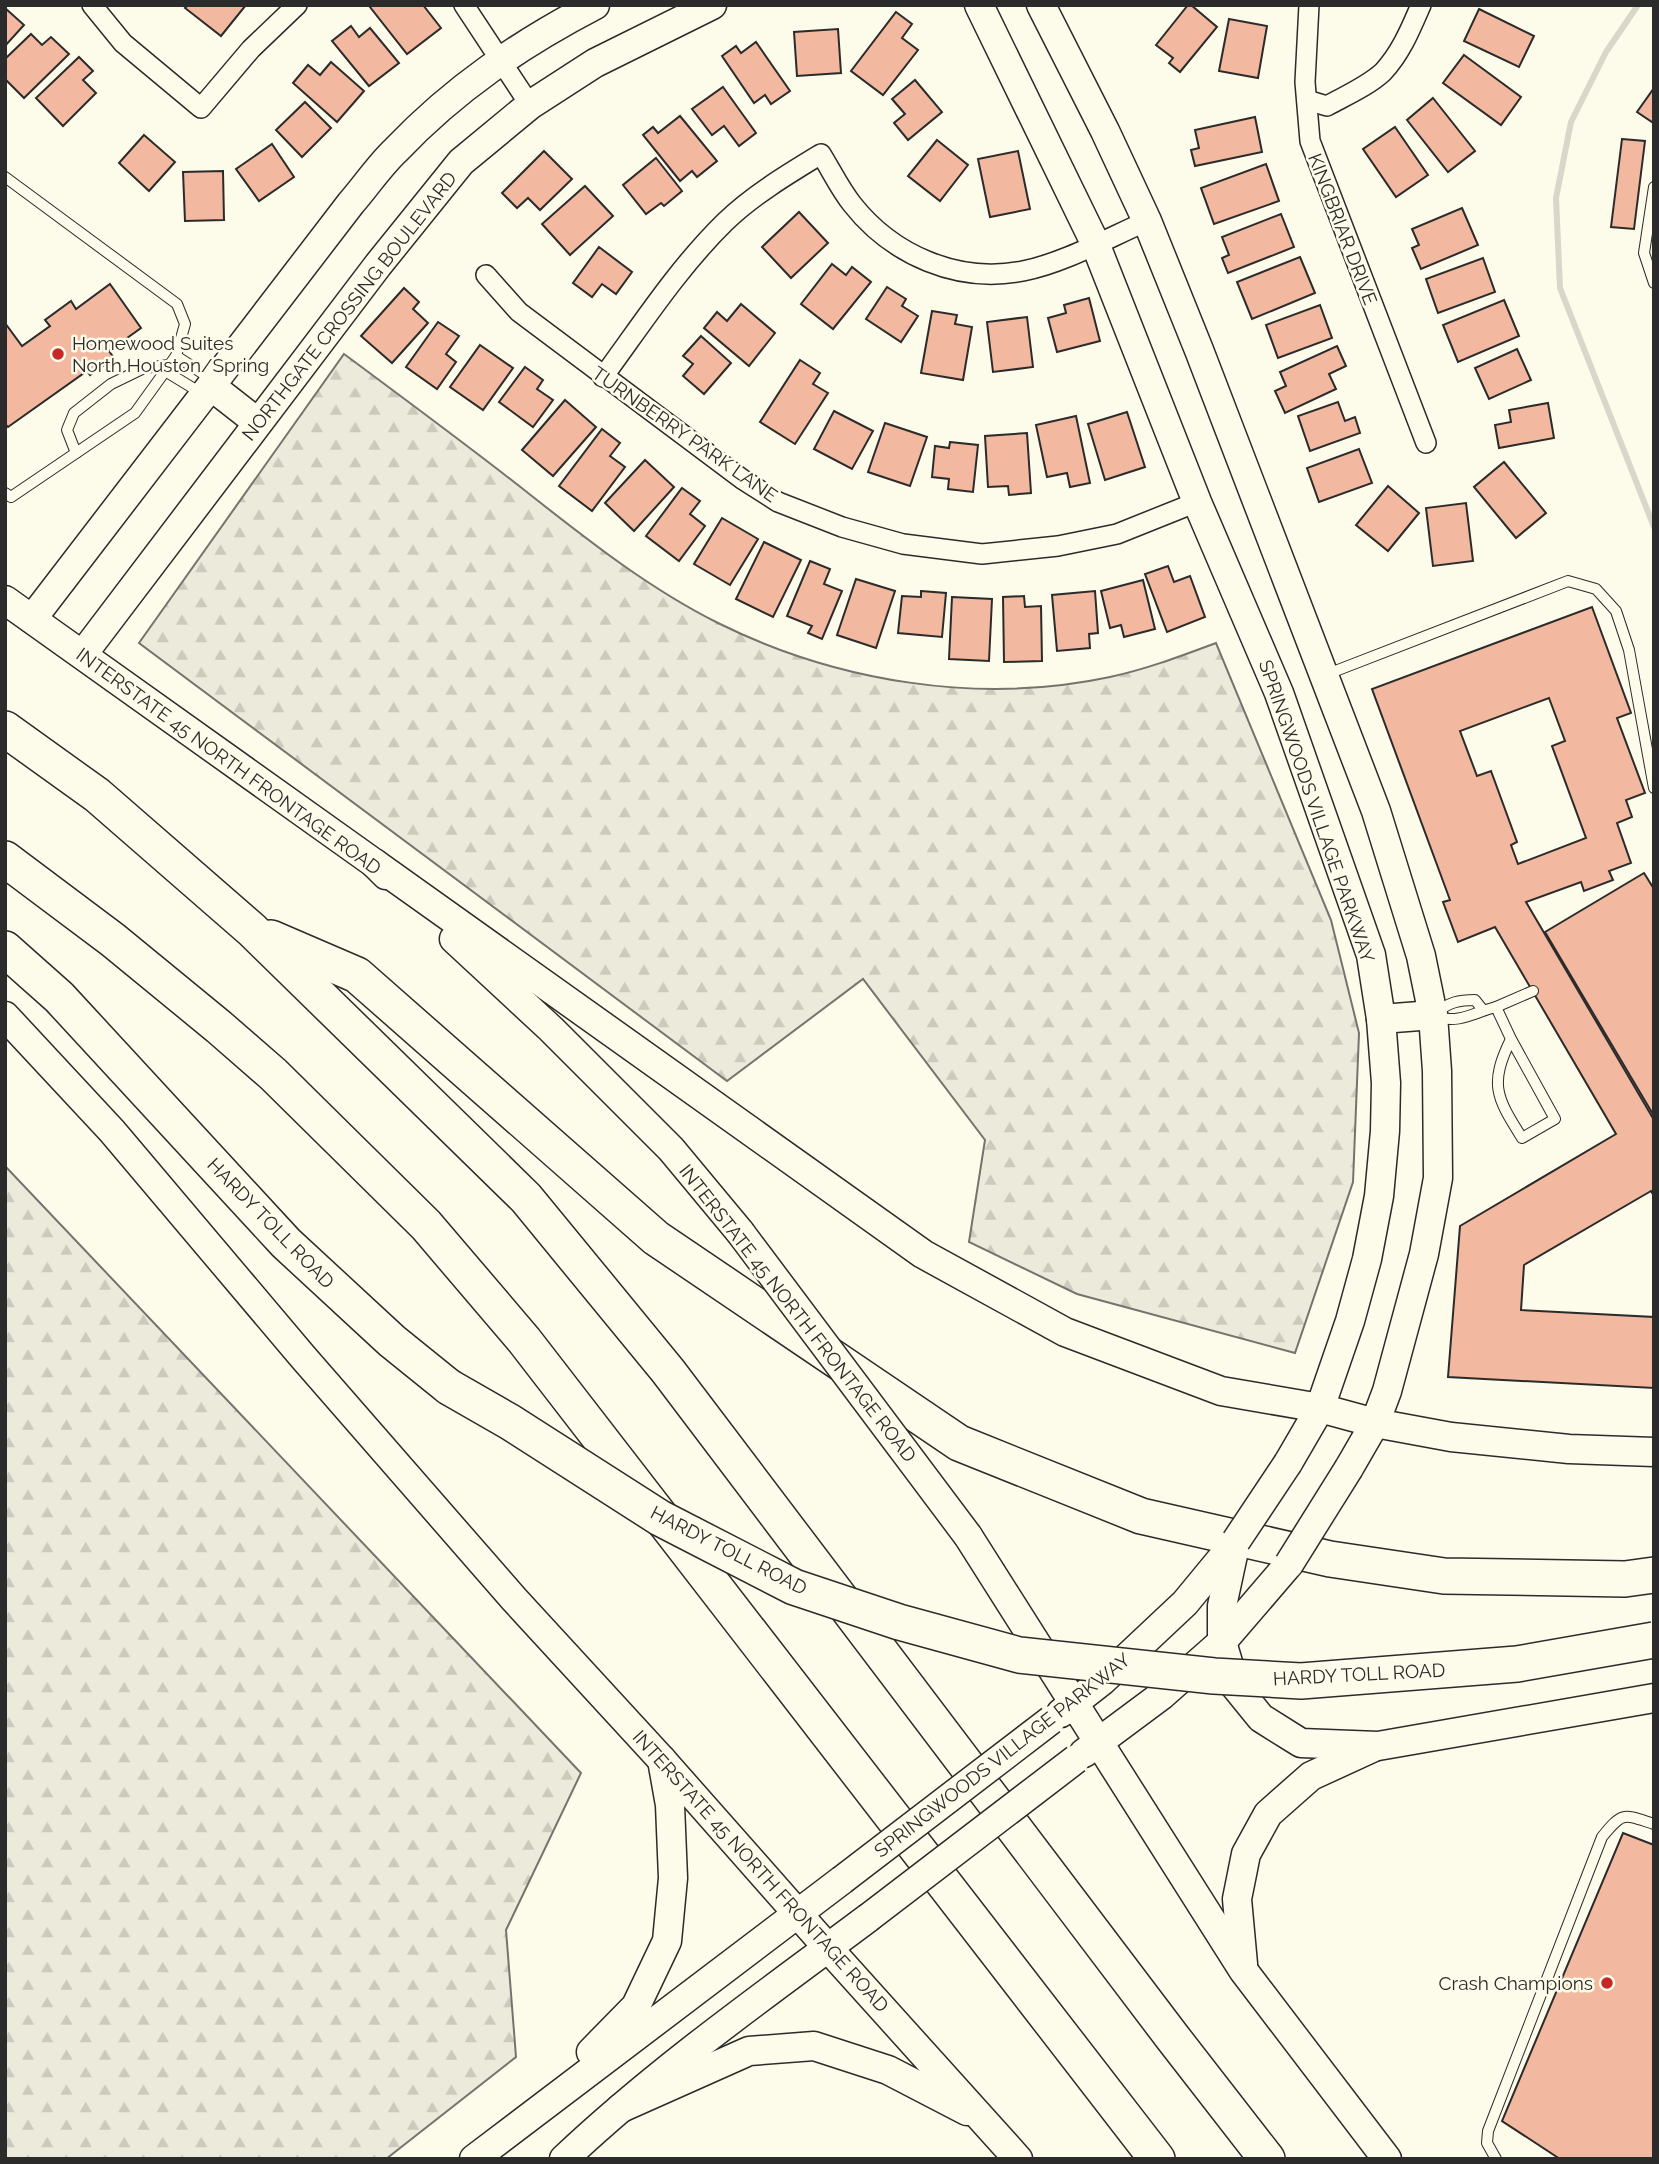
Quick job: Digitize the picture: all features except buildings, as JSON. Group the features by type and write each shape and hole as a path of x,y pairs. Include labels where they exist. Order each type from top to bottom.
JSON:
{"highway":[{"path":"5,729 96,795 252,930 526,1198 668,1371 1267,2159"},
{"path":"5,859 113,940 273,1074 426,1226 470,1275 532,1351 1157,2159"},
{"path":"252,930 356,975 656,1238 959,1443 1141,1516 1330,1559 1444,1576 1625,1579 1654,1575"},
{"name":"HARDY TOLL ROAD","path":"5,949 59,997 286,1243 392,1341 449,1387 510,1422 660,1518 794,1587 900,1622 1019,1655 1214,1676 1301,1681 1517,1664 1654,1640"}],"main road":[{"path":"32,619 394,150 449,99 501,59 595,5"},
{"name":"NORTHGATE CROSSING BOULEVARD","path":"83,654 257,422 461,162 530,105 595,63 712,5"},
{"name":"SPRINGWOODS VILLAGE PARKWAY","path":"474,2159 1074,1703 1102,1681 1185,1603 1236,1541 1320,1408 1350,1321 1367,1259 1379,1196 1385,1119 1381,1019 1371,955 1279,693 1197,502 1096,243 979,5"},
{"path":"564,2159 621,2108 1162,1695 1289,1564 1375,1423 1387,1391 1424,1254 1438,1178 1437,1071 1433,1016 1421,956 1376,811 1204,363 1147,222 1105,131 1041,5"},
{"path":"209,387 257,422"},
{"name":"INTERSTATE 45 NORTH FRONTAGE ROAD","path":"5,600 374,863 551,1029 671,1149 740,1232 968,1536 1074,1703 1087,1751 1243,1970 1388,2159"},
{"path":"1279,693 1323,676"},
{"path":"374,863 923,1254 1065,1332 1221,1391 1320,1408 1375,1423 1451,1437 1569,1449 1654,1452"},
{"name":"INTERSTATE 45 NORTH FRONTAGE ROAD","path":"5,1016 112,1130 303,1357 514,1599 662,1760 1018,2159"},
{"path":"1381,1019 1433,1016"},
{"path":"1236,1541 1227,1625 1235,1686 1261,1718 1301,1743 1378,1746 1654,1698"},
{"path":"1162,1695 1197,1691 1222,1692 1250,1705"},
{"path":"1243,1970 1237,1899 1246,1854 1268,1814 1311,1776 1378,1746"},
{"path":"509,2130 528,2099 598,2046 636,2006 667,1941 673,1878 670,1805 662,1760"},
{"path":"621,2108 750,2051 814,2046 888,2070 985,2120"}],"street":[{"path":"92,5 123,43 201,108 251,50 297,5"},
{"path":"464,5 530,105"},
{"name":"KINGBRIAR DRIVE","path":"1309,5 1305,82 1310,141 1426,443"},
{"path":"1307,100 1327,106 1354,92 1382,72 1404,44 1421,5"},
{"path":"603,377 694,255 727,220 772,185 821,153 852,204 888,239 930,264 973,275 1023,271 1070,256 1147,222"},
{"name":"TURNBERRY PARK LANE","path":"486,275 519,312 742,479 778,502 842,527 903,544 982,554 1058,546 1117,534 1197,502"}],"lane":[{"path":"5,177 177,304 185,324 176,356 135,413 11,497 5,493"},
{"path":"1654,187 1644,253 1654,283"},
{"path":"176,356 209,387"},
{"path":"76,453 67,430 74,413 111,384 144,368 167,368 209,387"},
{"path":"1323,676 1568,581 1596,589 1616,611 1629,650 1654,788"},
{"path":"1433,1016 1447,1020 1471,1017 1533,991"},
{"path":"1433,1016 1448,1003 1462,1000 1475,1000 1483,1010"},
{"path":"1496,1007 1555,1119 1522,1138 1501,1106 1497,1081 1500,1061 1511,1039"},
{"path":"1496,2159 1487,2143 1488,2131 1602,1838 1617,1818 1629,1816 1654,1824"}],"green space":[{"path":"344,354 582,535 661,591 718,623 811,660 910,683 1010,689 1110,677 1216,643 1331,920 1359,1033 1353,1182 1295,1353 1077,1294 969,1242 985,1140 863,979 727,1081 139,643"},
{"path":"5,1166 581,1773 506,1930 516,2057 386,2159 5,2159"}],"waterway":[{"path":"1638,5 1606,52 1571,122 1556,198 1560,288 1654,527"}],"place":[{"name":"Homewood Suites North Houston/Spring","path":"58,354"},
{"name":"Crash Champions","path":"1607,1983"}]}
